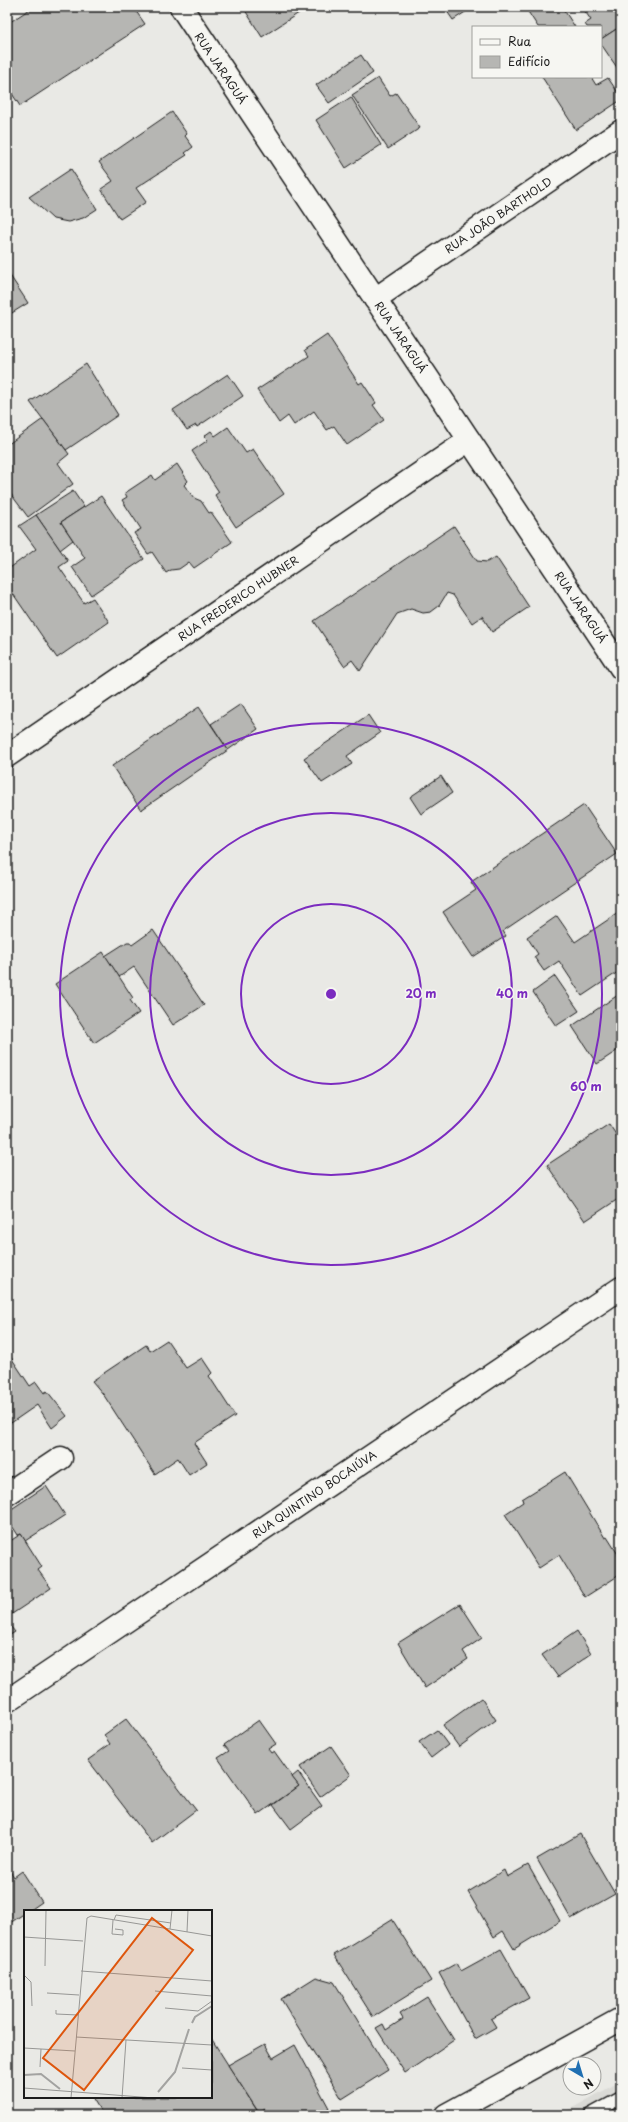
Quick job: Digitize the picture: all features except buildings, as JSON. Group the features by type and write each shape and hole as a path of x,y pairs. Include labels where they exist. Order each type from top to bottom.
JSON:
{"street":[{"name":"RUA JARAGUÁ","path":"181,7 375,299 618,656"},
{"name":"RUA JOÃO BARTHOLD","path":"375,299 621,131"},
{"name":"RUA FREDERICO HUBNER","path":"7,756 470,440"},
{"name":"RUA QUINTINO BOCAIÚVA","path":"7,1701 621,1288"},
{"path":"7,1494 60,1458"},
{"path":"446,2115 621,2019"}],"lane":[{"path":"590,2115 621,2098"}],"shaded area":[{"path":"621,2081 621,2115 560,2115 594,2096 602,2096 602,2092"}]}
